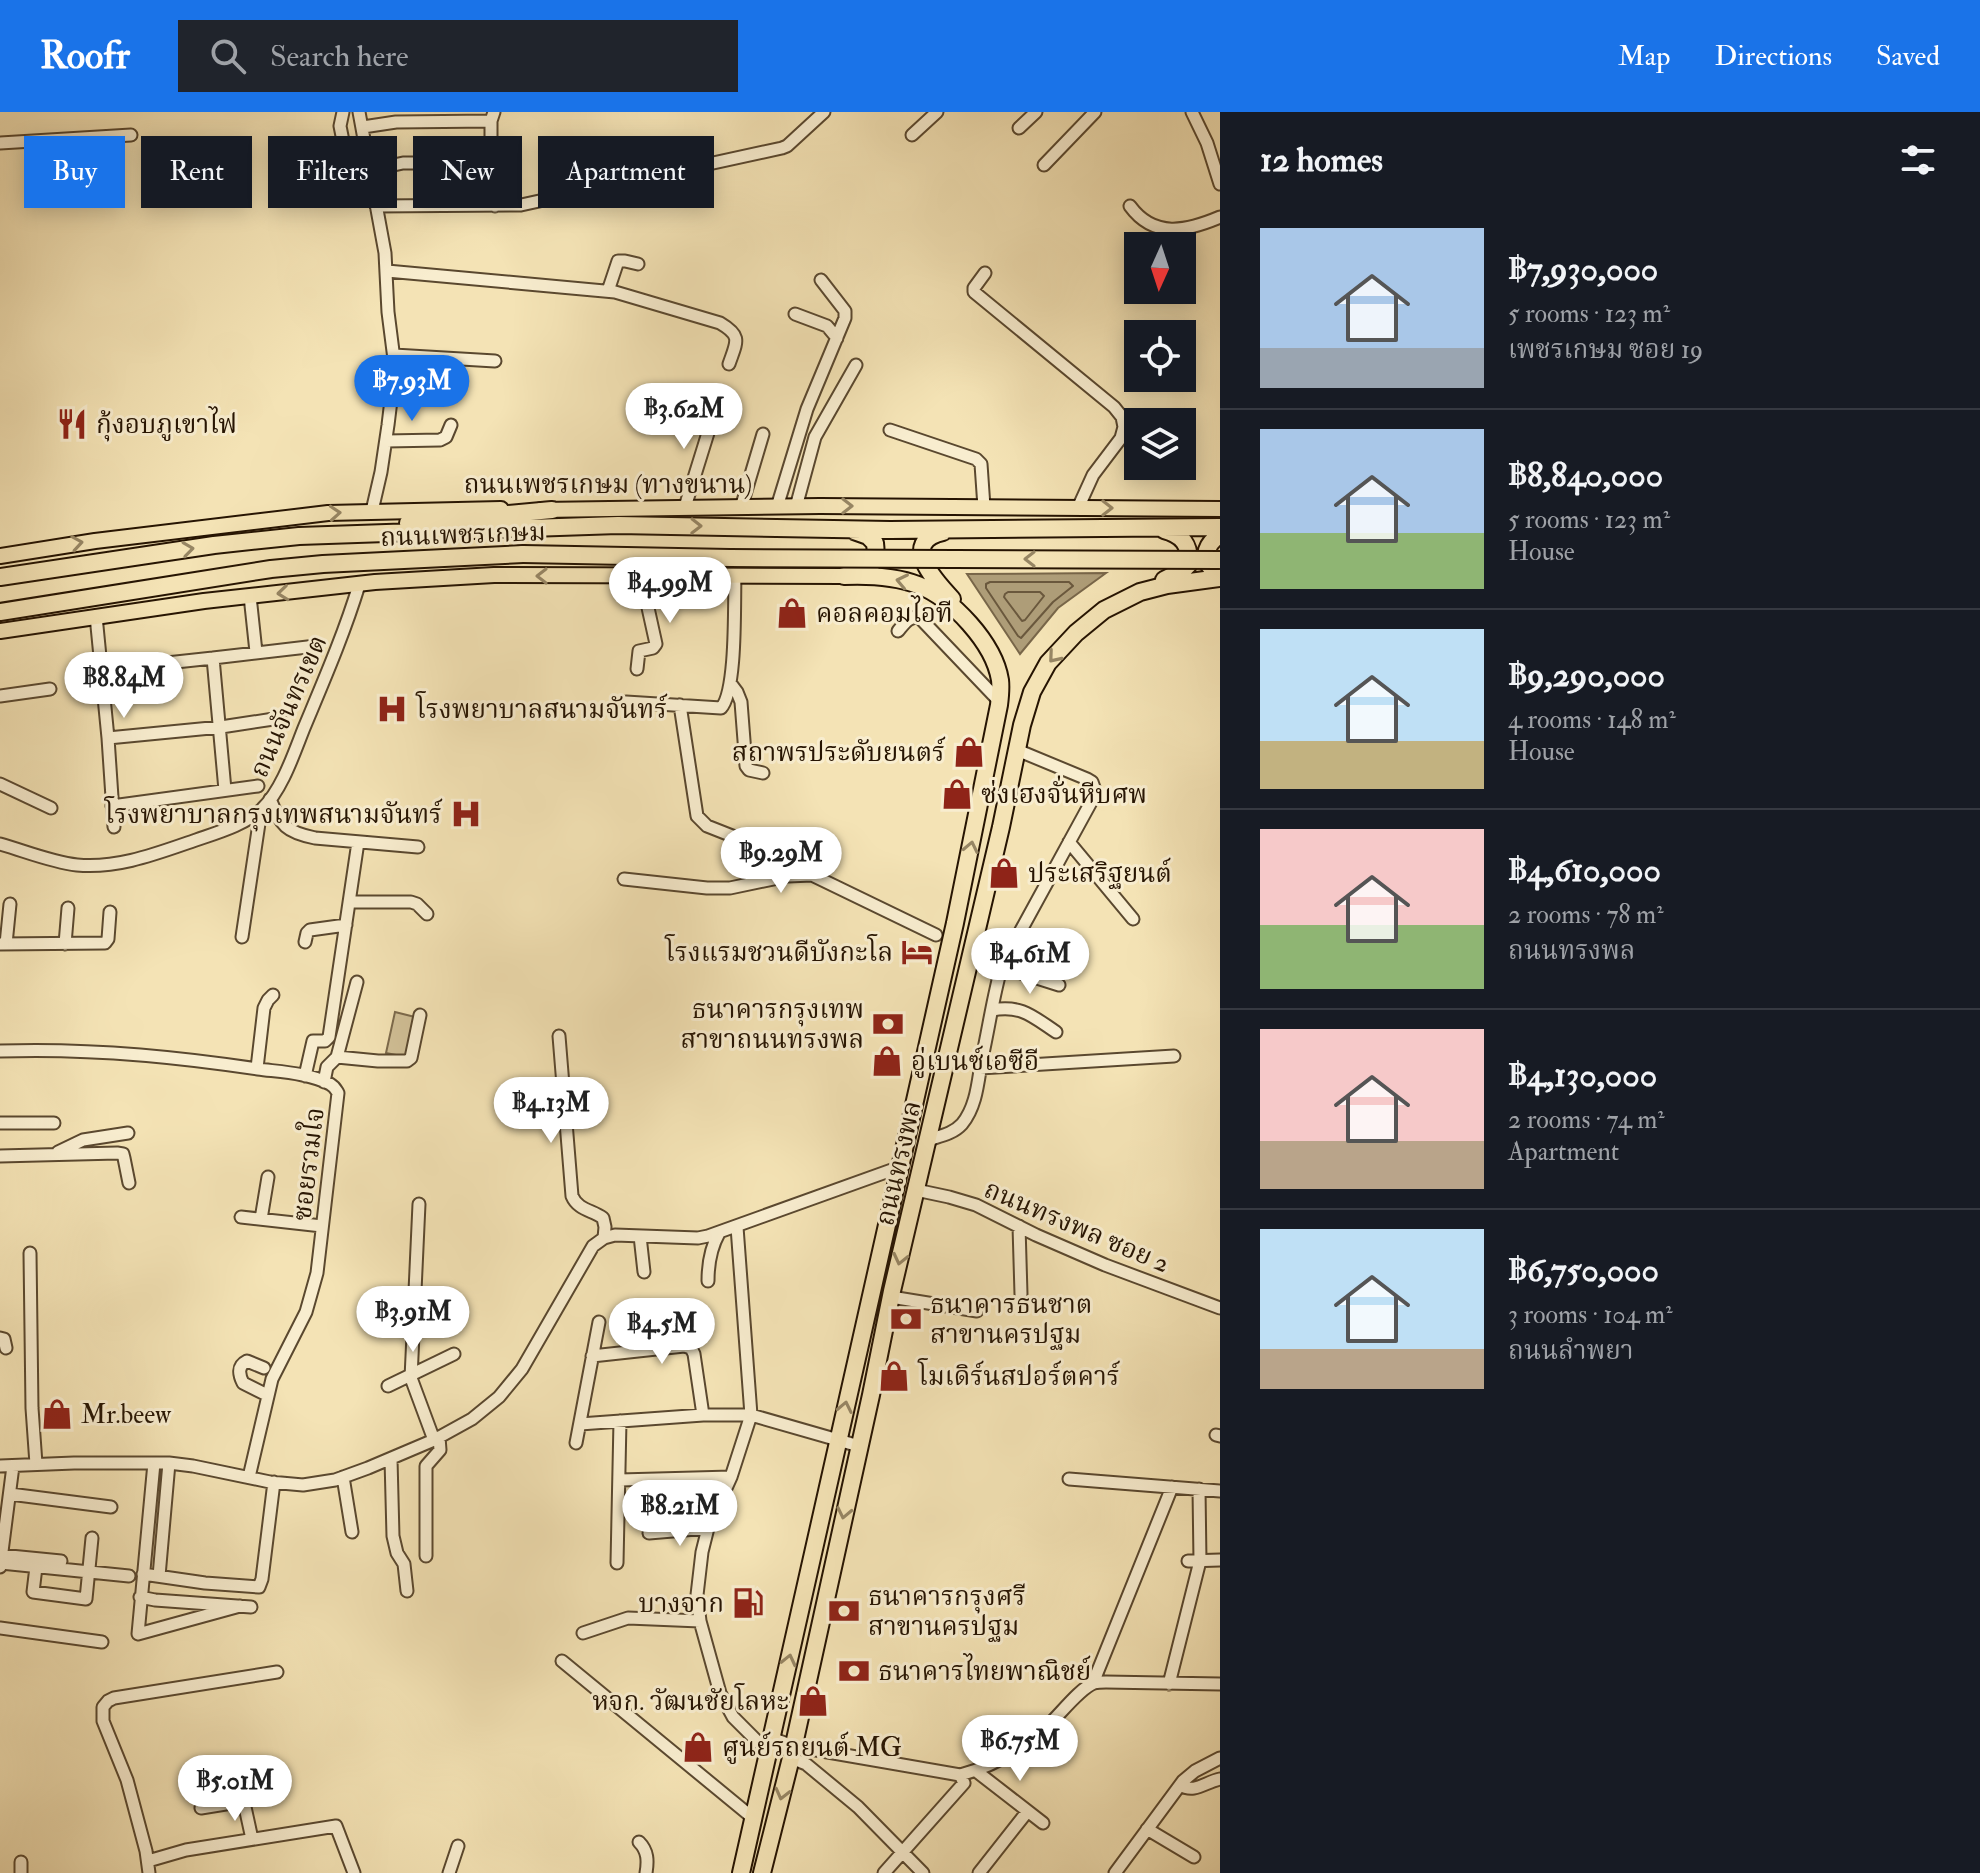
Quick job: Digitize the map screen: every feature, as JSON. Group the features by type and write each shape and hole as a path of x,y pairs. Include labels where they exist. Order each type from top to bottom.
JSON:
{"highway":[{"path":"299,536 552,510"},
{"name":"ถนนเพชรเกษม","path":"0,577 214,545 299,536 618,525 848,529 1220,527"},
{"path":"844,576 865,571 874,563 876,552 875,543 868,536 848,529"},
{"path":"977,632 962,609 928,572 922,557 922,546 933,535 980,529"},
{"path":"1140,592 1182,571 1189,564 1188,548 1178,536 1164,530 1147,529"},
{"path":"1220,535 1210,542 1205,556 1208,565 1220,575"},
{"name":"ถนนเพชรเกษม","path":"0,612 271,569 523,554 1220,560"},
{"name":"ถนนทรงพล","path":"741,1873 946,961 1000,702 1000,681 994,659 977,632 957,611 919,585 872,575 844,576"},
{"name":"ถนนทรงพล","path":"762,1873 792,1752 891,1297 1032,692 1048,663 1076,633 1104,610 1140,592 1220,575"},
{"path":"946,961 968,965"}],"main road":[{"name":"ถนนเพชรเกษม (ทางขนาน)","path":"0,556 95,541 328,513 372,511 685,507 1220,509"},
{"path":"0,631 250,596 494,575 844,576"}],"street":[{"path":"342,136 340,126 343,112"},
{"path":"359,112 365,136"},
{"path":"522,205 782,148 824,112"},
{"path":"912,135 937,112"},
{"path":"1019,128 1036,112"},
{"path":"1044,165 1095,112"},
{"path":"1192,112 1207,143 1220,184"},
{"path":"363,127 492,116 492,136"},
{"path":"0,143 131,135"},
{"path":"1130,206 1139,218 1150,225 1169,229 1197,227 1220,217"},
{"path":"372,511 386,441 394,376 387,271 376,208"},
{"path":"608,291 618,261 638,264"},
{"path":"387,271 608,291 720,323 733,330 734,348 729,364"},
{"path":"985,273 974,292 1114,407 1122,417 1124,427 1121,438 1093,475 1078,508"},
{"path":"777,507 807,409 845,318 845,311 821,280"},
{"path":"795,314 827,326 837,338"},
{"path":"394,355 495,361"},
{"path":"796,507 815,437 856,365"},
{"path":"685,507 712,420 709,404 687,393"},
{"path":"386,441 440,440 446,437 451,425"},
{"path":"890,430 976,459 981,464 984,507"},
{"path":"741,508 763,434"},
{"path":"637,669 639,651 653,648 656,644 641,576"},
{"path":"626,702 721,708 727,700 731,684 735,576"},
{"name":"ถนนจันทรเขต","path":"0,844 76,864 123,863 234,827 261,810 290,762 346,629 359,585"},
{"path":"250,596 256,652"},
{"path":"96,616 114,827"},
{"path":"898,631 909,619 919,617 1000,702"},
{"path":"102,670 316,646"},
{"path":"213,658 225,790"},
{"path":"731,684 741,702 746,766 749,770 763,773"},
{"path":"0,696 50,689"},
{"path":"680,705 697,816 707,826 740,839"},
{"path":"108,738 280,718"},
{"path":"928,1140 961,1126 969,1113 977,1090 1002,967 1096,793 1092,782 1017,750"},
{"path":"0,784 51,808"},
{"path":"112,806 258,786"},
{"path":"270,799 277,816 289,831 315,838 418,847"},
{"path":"242,937 261,810"},
{"path":"305,1076 313,1041 325,1041 329,1037 358,842"},
{"path":"1069,842 1133,919"},
{"path":"624,879 730,888 788,876 812,875 936,935"},
{"path":"349,902 411,902 427,914"},
{"path":"10,904 3,944 105,943 110,912"},
{"path":"65,944 68,908"},
{"path":"305,942 310,930 346,925"},
{"path":"1002,967 1059,985"},
{"path":"324,1082 327,1067 337,1057 357,982"},
{"path":"257,1068 264,1008 273,995"},
{"path":"992,1010 1018,1009 1056,1032"},
{"path":"337,1057 407,1061 411,1058 420,1015"},
{"path":"559,1036 572,1196 580,1207 603,1218 604,1238"},
{"name":"ซอยรวมใจ","path":"0,1051 72,1051 198,1060 305,1076 334,1087 338,1093 317,1273 306,1312 272,1379 249,1477"},
{"path":"980,1068 1174,1056"},
{"path":"0,1123 54,1123"},
{"path":"54,1154 83,1140 128,1133"},
{"path":"0,1156 123,1154 129,1183"},
{"path":"1,1560 7,1500 6,1466 169,1463 303,1485 335,1480 437,1438 488,1407 522,1369 593,1246 604,1238 615,1235 698,1238 719,1233 900,1167"},
{"path":"261,1219 268,1177"},
{"name":"ถนนทรงพล ซอย 2","path":"916,1190 976,1205 1105,1265 1220,1308"},
{"path":"419,1204 411,1374 414,1391 440,1450 426,1466 426,1556"},
{"path":"241,1217 322,1226"},
{"path":"1019,1226 1021,1294"},
{"path":"737,1227 751,1415 731,1477 708,1528 697,1595 700,1621 720,1693 733,1717 769,1745 792,1752 960,1775 976,1771 1013,1753 1043,1731 1093,1683 1172,1487"},
{"path":"708,1281 708,1263 719,1233"},
{"path":"640,1236 644,1272"},
{"path":"30,1253 32,1408 36,1464"},
{"path":"891,1297 977,1311"},
{"path":"576,1443 599,1322"},
{"path":"592,1356 684,1346 691,1348 703,1415"},
{"path":"388,1386 454,1354"},
{"path":"264,1368 247,1361 242,1363 240,1377 243,1383 267,1395"},
{"path":"580,1424 703,1415 751,1415 859,1446"},
{"path":"617,1563 620,1421"},
{"path":"391,1459 393,1536 397,1553 404,1564 407,1591"},
{"path":"140,1597 246,1607 138,1634 140,1597 154,1463"},
{"path":"159,1576 169,1463"},
{"path":"343,1477 352,1532"},
{"path":"620,1480 731,1477"},
{"path":"1069,1479 1220,1491"},
{"path":"143,1574 259,1587 274,1482"},
{"path":"1169,1684 1194,1561 1199,1489"},
{"path":"7,1500 111,1507"},
{"path":"649,1533 708,1528"},
{"path":"36,1567 33,1592 86,1599 92,1538"},
{"path":"1,1560 61,1561"},
{"path":"1,1560 36,1567 129,1576"},
{"path":"1194,1561 1220,1560"},
{"path":"583,1633 628,1618 700,1621"},
{"path":"0,1628 102,1642"},
{"path":"562,1661 753,1818"},
{"path":"277,1672 114,1698 103,1707 103,1721 127,1780 148,1867 186,1850 336,1826 354,1873"},
{"path":"1093,1683 1220,1684"},
{"path":"792,1752 858,1807 923,1873"},
{"path":"1115,1873 1180,1785 1195,1771 1220,1758"},
{"path":"976,1771 1043,1823"},
{"path":"884,1873 964,1783 960,1775"},
{"path":"1180,1785 1194,1789 1220,1779"},
{"path":"201,1808 238,1802 243,1804 252,1839"},
{"path":"979,1873 1027,1812"},
{"path":"1147,1829 1194,1857"},
{"path":"639,1842 645,1849 646,1873"},
{"path":"449,1873 458,1846"}],"shaded area":[{"path":"395,1012 415,1017 406,1057 386,1053"}],"water":[{"path":"1106,573 1058,608 1020,654 967,574"}],"place":[{"name":"กุ้งอบภูเขาไฟ","path":"72,424"},
{"name":"คอลคอมไอที","path":"792,613"},
{"name":"โรงพยาบาลสนามจันทร์","path":"392,709"},
{"name":"สถาพรประดับยนตร์","path":"969,752"},
{"name":"ซ่งเฮงจั่นหีบศพ","path":"957,794"},
{"name":"โรงพยาบาลกรุงเทพสนามจันทร์","path":"466,814"},
{"name":"ประเสริฐยนต์","path":"1004,873"},
{"name":"โรงแรมชวนดีบังกะโล","path":"917,952"},
{"name":"ธนาคารกรุงเทพ สาขาถนนทรงพล","path":"888,1024"},
{"name":"อู่เบนซ์เอซีอี","path":"887,1061"},
{"name":"ธนาคารธนชาต สาขานครปฐม","path":"906,1319"},
{"name":"โมเดิร์นสปอร์ตคาร์","path":"894,1376"},
{"name":"Mr.beew","path":"57,1414"},
{"name":"บางจาก","path":"748,1603"},
{"name":"ธนาคารกรุงศรี สาขานครปฐม","path":"844,1611"},
{"name":"ธนาคารไทยพาณิชย์","path":"854,1671"},
{"name":"หจก. วัฒนชัยโลหะ","path":"813,1701"},
{"name":"ศูนย์รถยนต์ MG","path":"698,1747"}]}
